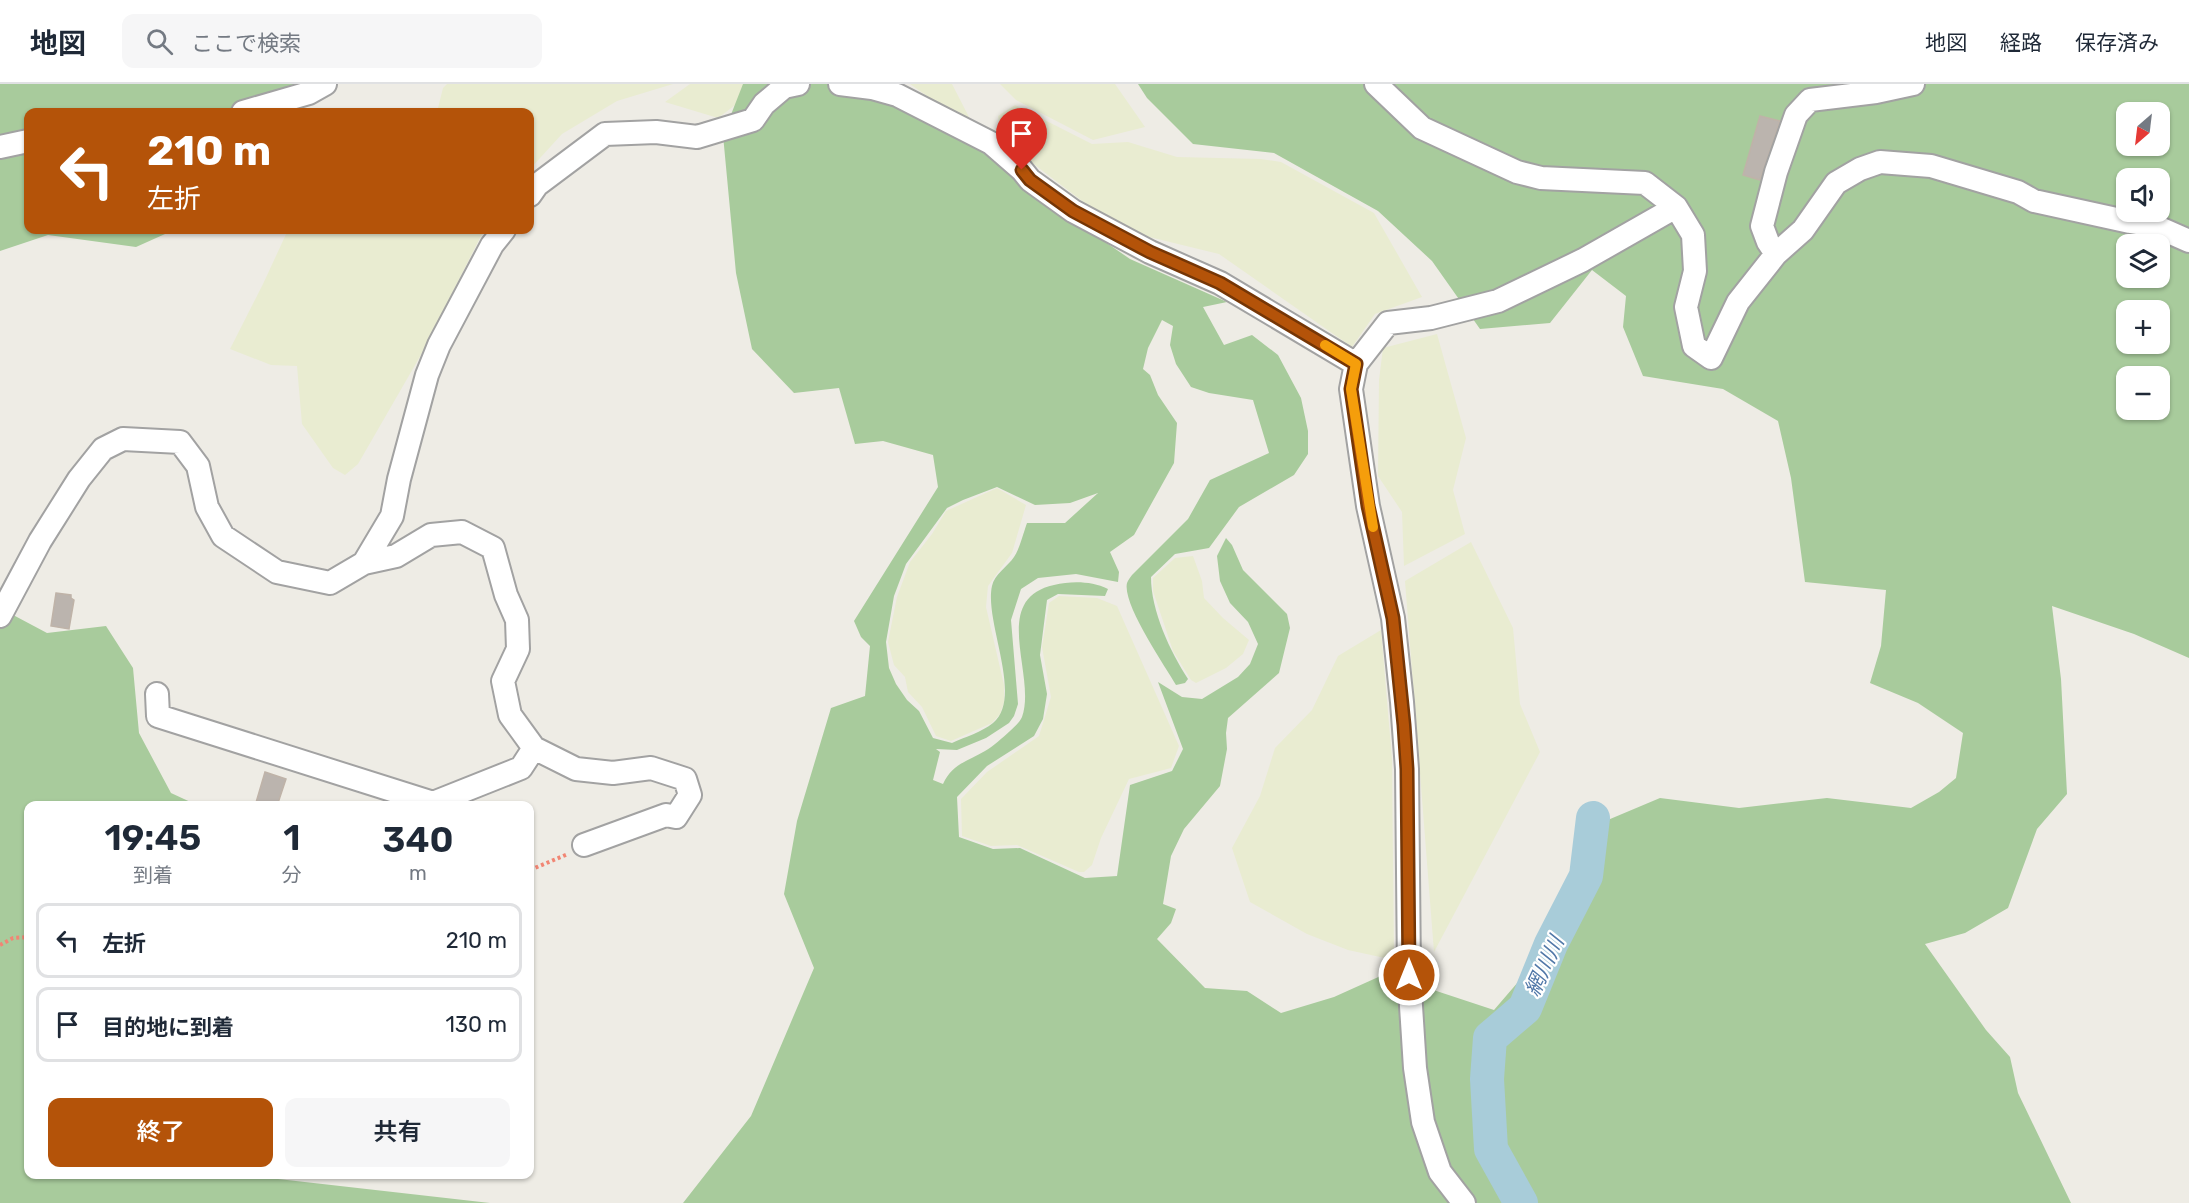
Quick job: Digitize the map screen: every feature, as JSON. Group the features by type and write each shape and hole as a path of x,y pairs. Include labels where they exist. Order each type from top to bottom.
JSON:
{"street":[{"path":"257,108 309,93 325,84"},
{"path":"534,189 604,134 656,132 697,138 753,120 764,104 784,87 798,84"},
{"path":"840,84 872,88 897,95 991,142 1030,180 1073,211 1150,252 1220,283 1356,364"},
{"path":"1376,84 1422,128 1517,172 1541,178 1645,183 1676,207 1693,235 1695,271 1686,307 1694,346 1711,358 1738,302 1776,254 1803,230 1836,183 1880,162 1931,166 2018,192 2034,201 2155,226 2189,241"},
{"path":"1776,254 1762,226 1776,172 1796,115 1810,100 1876,92 1912,84"},
{"path":"0,147 24,142"},
{"path":"1464,1203 1440,1172 1423,1122 1415,1068 1409,975 1407,769 1393,618 1368,506 1351,389 1356,364 1388,323 1431,318 1498,301 1583,260 1676,207"},
{"path":"364,563 392,516 399,479 427,375 439,345 492,245 501,234"},
{"path":"0,616 40,541 79,479 103,449 123,439 180,442 198,466 207,507 223,536 277,572 330,583 364,563 396,556 431,536 462,532 493,548 506,595 517,620 518,649 503,681 510,715 534,748 576,769 613,773 651,768 685,779 690,795 676,818 666,815 584,845"},
{"path":"157,694 158,716 427,801"},
{"path":"438,801 521,768 534,748"}],"path":[{"path":"534,868 584,845"},
{"path":"0,945 13,938 24,937"}],"green space":[{"path":"0,84 295,84 294,92 254,108 24,108 24,234 165,234 136,247 48,235 0,251"},
{"path":"447,84 673,84 617,101 562,134 534,165 534,108 438,108 443,88"},
{"path":"690,84 763,84 718,118 665,102"},
{"path":"743,84 888,84 964,132 1066,215 1130,259 1227,302 1203,307 1224,345 1252,335 1278,355 1301,398 1308,431 1308,454 1294,475 1239,507 1209,548 1175,554 1151,577 1158,617 1188,679 1185,683 1176,685 1137,619 1127,593 1127,582 1188,519 1210,480 1269,453 1253,400 1209,393 1191,387 1176,364 1170,345 1173,326 1162,320 1148,348 1143,369 1150,375 1158,395 1177,423 1174,463 1134,535 1110,552 1119,572 1118,582 1076,574 1038,578 1021,589 1011,620 1018,704 1014,716 1009,723 986,738 957,750 936,749 940,752 933,780 943,784 956,767 992,747 1021,719 1025,700 1019,622 1024,606 1035,593 1054,585 1075,582 1095,584 1108,589 1105,596 1058,594 1047,600 1040,655 1047,694 1043,719 1034,736 987,766 957,797 959,837 993,849 1020,848 1085,878 1117,876 1130,785 1172,771 1183,749 1158,682 1182,697 1202,699 1238,677 1250,664 1258,644 1248,622 1230,603 1220,581 1217,556 1226,538 1232,545 1243,570 1287,614 1290,628 1279,673 1228,718 1227,749 1220,786 1184,829 1171,856 1163,904 1176,909 1171,923 1157,939 1205,988 1247,991 1281,1013 1334,997 1385,974 1494,1010 1537,960 1582,859 1584,830 1660,798 1739,808 1827,798 1911,808 1939,792 1956,778 1963,733 1918,703 1870,683 1881,646 1886,590 1805,582 1791,478 1778,421 1723,389 1643,376 1623,327 1626,296 1592,270 1550,323 1480,329 1432,261 1378,211 1274,153 1193,144 1147,98 1138,84 2189,84 2189,658 2134,634 2052,606 2061,679 2067,794 2037,829 2008,908 1965,933 1925,944 1986,1030 2010,1057 2018,1093 2071,1203 683,1203 751,1116 814,968 784,894 797,821 831,708 865,696 870,646 861,637 854,621 938,487 933,455 883,441 855,444 839,388 794,393 752,349 736,273 723,135","holes":["997,487 1035,505 1070,503 1098,493 1065,523 1027,523 1016,553 995,578 992,586 993,619 1004,678 1005,696 1002,711 989,726 952,743 933,738 919,711 907,700 896,684 889,668 886,642 894,596 906,564 947,508"]},
{"path":"910,84 952,84 970,119 955,116"},
{"path":"1000,84 1115,84 1145,127 1093,140 1016,100"},
{"path":"1015,105 1092,144 1128,142 1177,157 1261,159 1281,162 1374,213 1422,297 1375,314 1352,347 1219,254 1133,233 1090,207 1001,139 998,116"},
{"path":"286,234 482,234 422,353 358,464 345,475 333,468 302,424 297,366 271,365 230,349"},
{"path":"1437,334 1466,438 1453,490 1465,534 1404,566 1402,512 1378,476 1379,380 1383,348"},
{"path":"997,488 1026,505 1012,553 988,586 986,607 1004,685 1004,702 1000,714 992,723 951,741 936,736 922,707 908,692 905,677 894,665 888,642 897,597 910,562 932,534 946,511"},
{"path":"1471,542 1513,628 1520,704 1540,752 1434,952 1405,581"},
{"path":"1193,556 1202,581 1204,598 1249,640 1243,654 1226,668 1196,683 1191,680 1173,651 1153,591 1153,578 1175,558"},
{"path":"1059,596 1097,598 1117,606 1179,746 1171,768 1129,779 1101,838 1092,865 1084,872 1079,872 1017,845 991,846 962,836 961,799 987,772 1039,736 1051,697 1042,647 1049,603"},
{"path":"0,608 47,633 106,626 133,668 139,733 171,793 188,801 24,801 24,1179 278,1179 490,1203 0,1203"},
{"path":"1381,630 1392,759 1394,960 1348,950 1307,934 1250,902 1232,848 1260,796 1275,748 1312,710 1338,656"}],"building":[{"path":"1760,116 1780,121 1760,180 1743,175"},
{"path":"56,593 71,595 74,600 69,629 51,626"},
{"path":"265,772 286,779 279,801 256,801"}],"waterway":[{"name":"網川川","path":"1521,1203 1491,1149 1487,1079 1490,1038 1525,1008 1551,944 1586,876 1593,818"}],"slow traffic":[{"path":"1325,345 1356,364 1351,389 1373,527"}],"route":[{"path":"1022,170 1030,180 1073,211 1150,252 1220,283 1356,364 1351,389 1368,506 1393,618 1404,725 1407,769 1409,975"}]}
